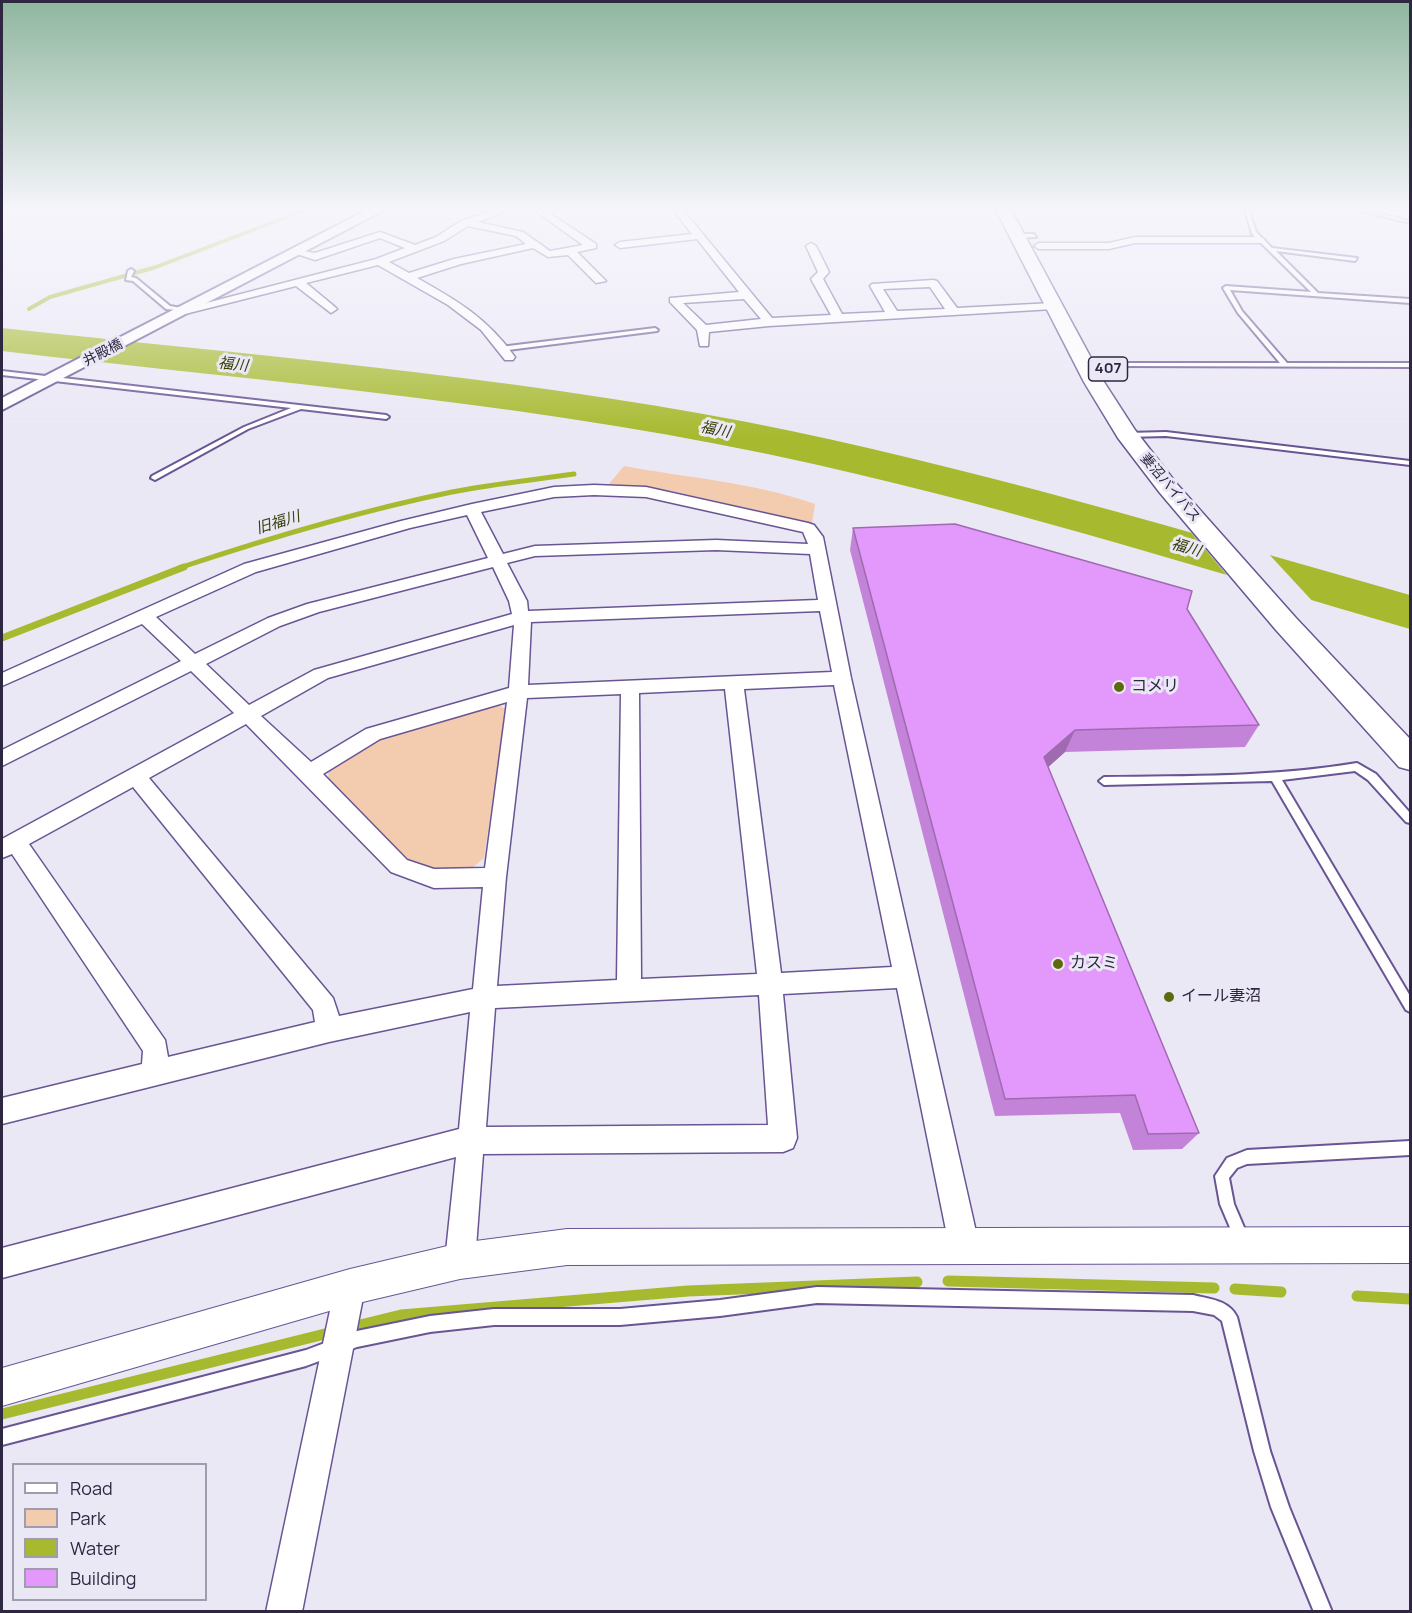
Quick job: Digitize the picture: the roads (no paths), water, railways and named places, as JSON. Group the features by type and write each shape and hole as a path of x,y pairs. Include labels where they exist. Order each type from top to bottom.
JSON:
{"highway":[{"name":"妻沼バイパス","path":"1046,285 1053,306 1094,382 1127,435 1286,624 1410,759"},
{"name":"妻沼バイパス","path":"1057,285 1114,381 1186,481 1324,635 1410,725"}],"main road":[{"name":"井殿橋","path":"2,405 232,285"}],"street":[{"path":"185,310 285,285"},
{"path":"302,285 332,309"},
{"path":"421,285 485,327 504,353"},
{"path":"739,285 769,322"},
{"path":"820,285 839,319"},
{"path":"890,285 876,286 893,315"},
{"path":"935,285 953,311"},
{"path":"704,343 703,329 674,300 747,295"},
{"path":"703,329 769,322 1053,306"},
{"path":"2,680 220,580 291,554 471,510 576,490 646,492 808,528 815,537 818,549 842,678 908,976 964,1245"},
{"path":"460,1261 495,877 518,692 522,617 498,560 471,510"},
{"path":"2,759 274,622 313,608 498,560 534,551 576,549 716,545 818,549"},
{"path":"155,1074 156,1048 8,845 321,674 340,667 522,617 828,605"},
{"path":"143,615 249,714 399,866 416,877 430,879 495,877"},
{"path":"309,773 373,734 518,692 842,678"},
{"path":"2,1263 442,1145 470,1141 783,1138 770,983 734,682"},
{"path":"628,990 630,686"},
{"path":"136,776 324,1006 328,1030"},
{"path":"2,1112 328,1030 483,998 908,976"},
{"path":"2,1387 350,1287 460,1261 567,1246 1410,1245"},
{"path":"284,1611 350,1287"}],"lane":[{"path":"141,285 168,308 185,310"},
{"path":"1307,285 1315,293"},
{"path":"1285,365 1240,312 1226,288 1410,301"},
{"path":"504,353 655,330"},
{"path":"1123,365 1410,365"},
{"path":"2,373 386,417"},
{"path":"155,478 246,428 301,407"},
{"path":"1127,435 1150,434 1410,463"},
{"path":"1104,781 1275,776 1332,772 1357,767 1372,777 1410,819"},
{"path":"1275,776 1410,1006"},
{"path":"1244,1245 1227,1203 1222,1176 1232,1163 1247,1157 1410,1148"},
{"path":"2,1437 295,1361 357,1339 430,1324 494,1317 620,1317 720,1308 817,1295 1193,1303 1218,1308 1228,1317 1233,1329 1262,1451 1280,1508 1323,1611"}],"water":[{"name":"福川","path":"2,328 375,367 562,391 747,422 997,480 1410,595 1410,629 1042,522 818,465 616,426 514,411 412,397 2,351"}],"waterway":[{"path":"29,309 50,297 91,285"},
{"name":"旧福川","path":"179,568 348,516 417,499 497,484 574,474"},
{"name":"旧福川","path":"2,638 184,567"},
{"path":"948,1281 1214,1288"},
{"path":"348,1328 401,1315 688,1291 917,1282"},
{"path":"1235,1289 1281,1292"},
{"path":"1357,1296 1410,1299"},
{"path":"2,1414 333,1332"}],"place":[{"name":"コメリ","path":"1119,687"},
{"name":"カスミ","path":"1058,964"},
{"name":"イール妻沼","path":"1169,997"}]}
